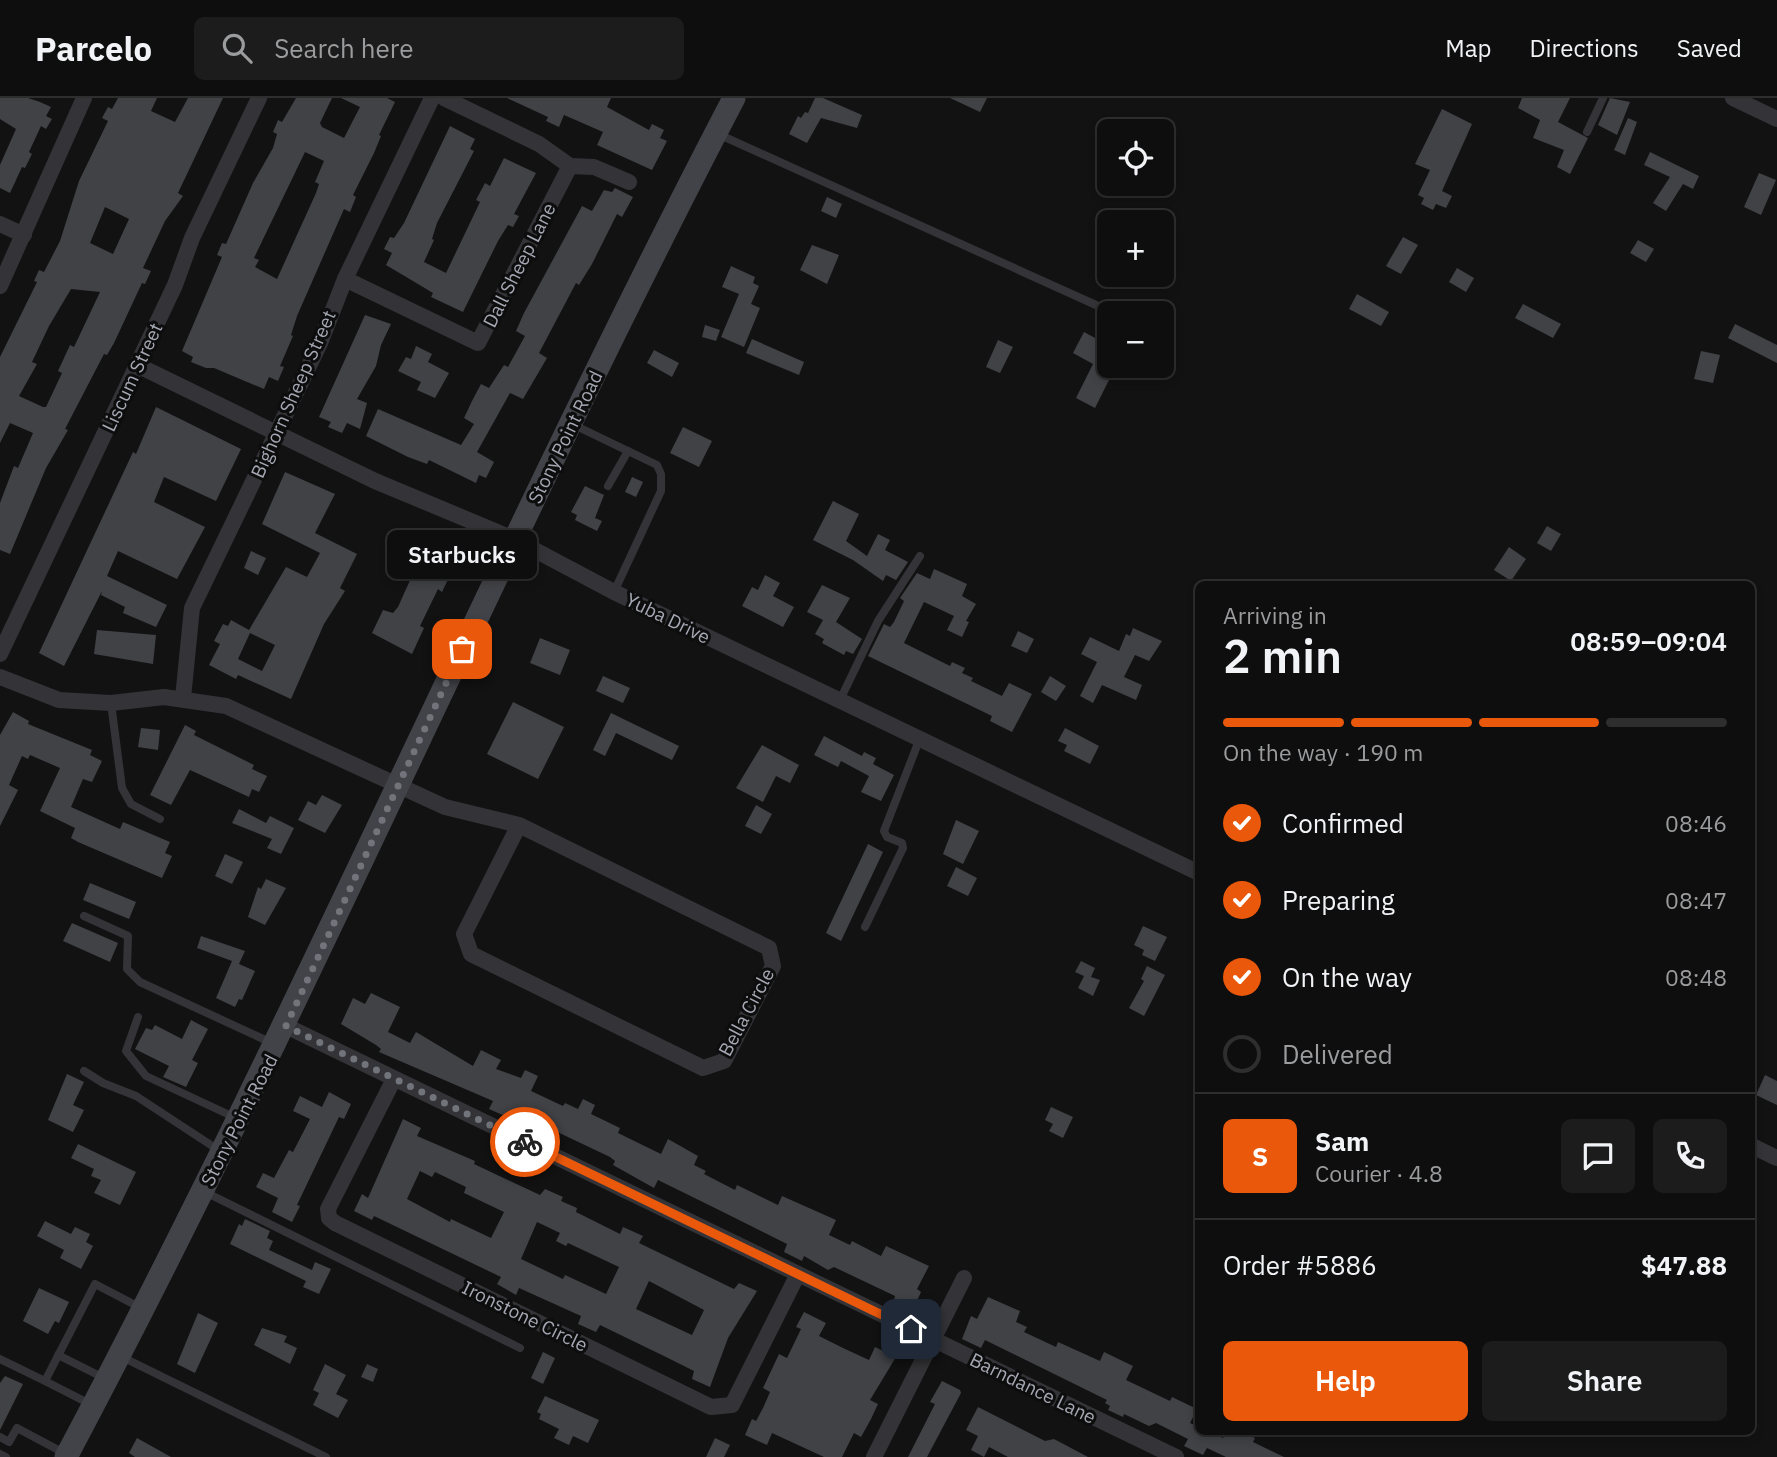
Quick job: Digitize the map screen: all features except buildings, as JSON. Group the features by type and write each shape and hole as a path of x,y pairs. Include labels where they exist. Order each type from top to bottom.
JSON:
{"main road":[{"name":"Stony Point Road","path":"66,1456 120,1356 281,1035 514,539 734,98"}],"street":[{"path":"0,286 84,98"},
{"name":"Liscum Street","path":"0,654 175,285 192,238 259,98"},
{"name":"Bighorn Sheep Street","path":"183,698 192,608 320,343 345,279 432,98"},
{"path":"444,98 539,145 570,166 594,167 629,182"},
{"path":"1733,98 1777,119"},
{"name":"Dall Sheep Lane","path":"345,279 478,343 570,166"},
{"path":"0,223 24,235"},
{"name":"Yuba Drive","path":"137,365 384,485 514,539 614,592 1195,871"},
{"name":"Bella Circle","path":"0,677 59,700 111,703 163,697 226,706 445,807 519,825 769,948 773,966 724,1061 703,1068 471,954 464,934 519,825"},
{"name":"Barndance Lane","path":"281,1035 394,1079 1176,1457"},
{"name":"Ironstone Circle","path":"394,1079 328,1209 329,1218 711,1407 732,1405 798,1274"},
{"path":"1755,1147 1777,1158"},
{"path":"874,1457 964,1278"}],"lane":[{"path":"1587,132 1603,98"},
{"path":"716,132 1096,305"},
{"path":"572,423 657,465 661,474 661,491 614,592"},
{"path":"608,486 628,451"},
{"path":"840,700 878,621 920,556"},
{"path":"111,703 122,788 131,804 160,818"},
{"path":"865,927 902,853 902,843 887,837 884,831 920,738"},
{"path":"85,916 128,936 127,969 140,982 281,1035"},
{"path":"138,1017 126,1051 146,1076 239,1119"},
{"path":"84,1071 103,1083 135,1096 222,1153"},
{"path":"203,1191 520,1348"},
{"path":"45,1381 95,1284 144,1309"},
{"path":"58,1355 107,1379"},
{"path":"120,1356 326,1457"},
{"path":"0,1359 93,1406"},
{"path":"0,1437 9,1442 17,1428 66,1456"},
{"path":"0,1454 6,1457"}],"way so far":[{"path":"462,649 286,1026 525,1142"}],"place":[{"name":"Starbucks","path":"462,649"}],"route":[{"path":"525,1142 911,1329"}]}
